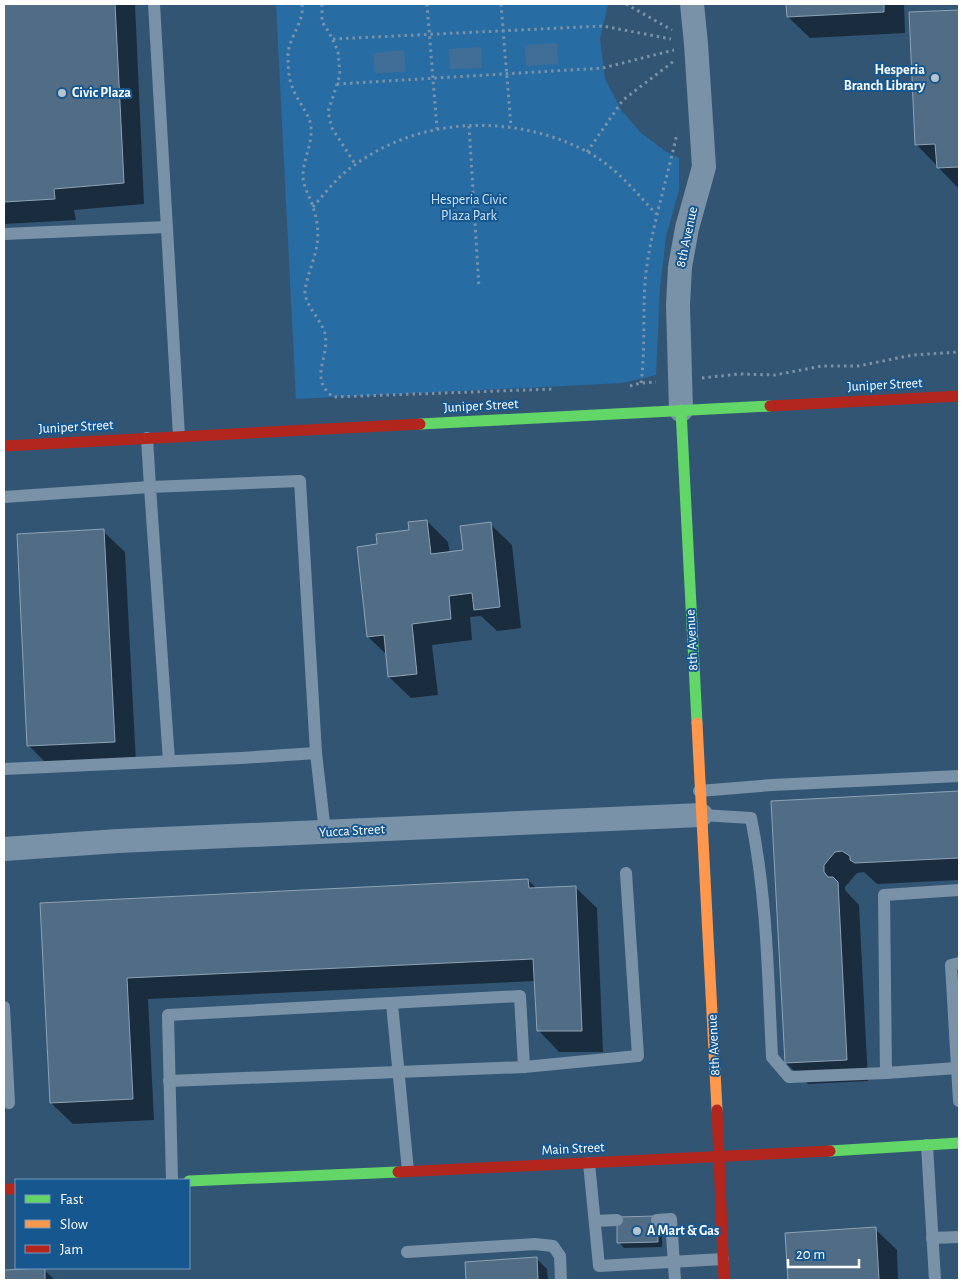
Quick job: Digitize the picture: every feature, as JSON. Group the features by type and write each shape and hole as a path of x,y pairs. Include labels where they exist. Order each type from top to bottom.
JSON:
{"street":[{"name":"8th Avenue","path":"692,4 704,167 687,228 680,267 678,305 679,381 699,791 720,1157 724,1280"},
{"name":"Juniper Street","path":"4,446 959,396"},
{"name":"Yucca Street","path":"4,849 118,841 701,815"},
{"name":"Main Street","path":"190,1181 720,1157 959,1143"}],"lane":[{"path":"154,4 179,436"},
{"path":"4,234 167,227"},
{"path":"147,438 169,761"},
{"path":"4,497 150,487 300,481 316,753 325,832"},
{"path":"4,769 316,753"},
{"path":"699,791 772,785 959,776"},
{"path":"701,815 751,818 764,898 772,1057 789,1077 957,1068"},
{"path":"169,1082 524,1067 638,1056 626,873"},
{"path":"886,1073 884,895 959,890"},
{"path":"959,963 951,964 959,1102"},
{"path":"172,1179 168,1015 520,996 524,1067"},
{"path":"392,1004 408,1171"},
{"path":"4,1007 9,1103"},
{"path":"927,1145 935,1280"},
{"path":"589,1163 599,1266 723,1259"},
{"path":"657,1220 671,1219 675,1280"},
{"path":"595,1221 617,1220"},
{"path":"932,1238 959,1237"},
{"path":"407,1252 535,1244 553,1246 560,1256 561,1280"}],"path":[{"path":"302,4 302,16 292,35 287,55 289,75 294,92 310,119 311,129 303,180 313,207 317,224 318,243 305,293 325,336 326,346 320,376 322,385 333,397 558,389"},
{"path":"322,4 322,22 338,51 340,75 328,112 332,128 355,164"},
{"path":"427,4 437,129"},
{"path":"501,4 511,127"},
{"path":"626,4 696,44"},
{"path":"333,39 603,26 696,44"},
{"path":"337,84 603,68 696,44"},
{"path":"587,152 623,100 696,44"},
{"path":"313,207 355,164 402,140 437,129 469,126 511,127 559,139 587,152 622,178 656,214"},
{"path":"469,126 479,288"},
{"path":"641,383 644,362 643,304 647,271 656,214 678,127"},
{"path":"626,387 641,383 739,374 775,375 822,366 858,366 913,356 959,352"}],"green space":[{"name":"Hesperia Civic Plaza Park","path":"276,4 608,4 600,39 605,79 622,111 641,133 665,151 679,158 679,190 666,237 660,287 656,375 623,383 296,399"}],"shaded area":[{"path":"557,43 558,64 526,66 525,45"},
{"path":"481,47 482,68 450,69 449,49"},
{"path":"404,50 406,72 375,73 373,53"}],"building":[{"name":"Civic Plaza","path":"4,4 115,4 124,183 54,189 55,199 4,202"},
{"path":"786,4 884,4 884,12 787,17"},
{"name":"Hesperia Branch Library","path":"959,10 959,167 937,168 935,144 915,145 909,12"},
{"path":"427,520 431,554 463,550 460,526 491,522 500,607 474,610 472,593 449,596 451,619 412,624 417,674 388,677 384,635 367,637 357,547 377,544 376,534 409,530 408,522"},
{"path":"104,529 115,742 27,746 17,534"},
{"path":"959,791 959,858 855,863 850,860 850,856 842,851 835,852 824,865 824,872 828,877 833,877 838,882 847,1060 785,1063 771,801"},
{"path":"528,879 529,888 576,886 582,1031 537,1031 533,959 127,978 133,1099 50,1103 40,903"},
{"name":"A Mart & Gas","path":"657,1216 658,1242 617,1243 617,1217"},
{"path":"876,1227 879,1280 788,1280 785,1233"},
{"path":"537,1257 538,1280 466,1280 465,1262"},
{"path":"45,1269 45,1280 4,1280 4,1270"}],"traffic: fast":[{"path":"420,424 770,406"},
{"path":"681,410 697,723"},
{"path":"830,1151 959,1143"},
{"path":"190,1181 398,1172"}],"traffic: slow":[{"path":"697,723 717,1110"}],"traffic: jam":[{"path":"770,406 959,396"},
{"path":"4,446 420,424"},
{"path":"717,1110 724,1280"},
{"path":"398,1172 830,1151"},
{"path":"4,1189 15,1189"}],"place":[{"name":"Hesperia Branch Library","path":"935,78"},
{"name":"Civic Plaza","path":"62,93"},
{"name":"A Mart & Gas","path":"637,1231"}]}
